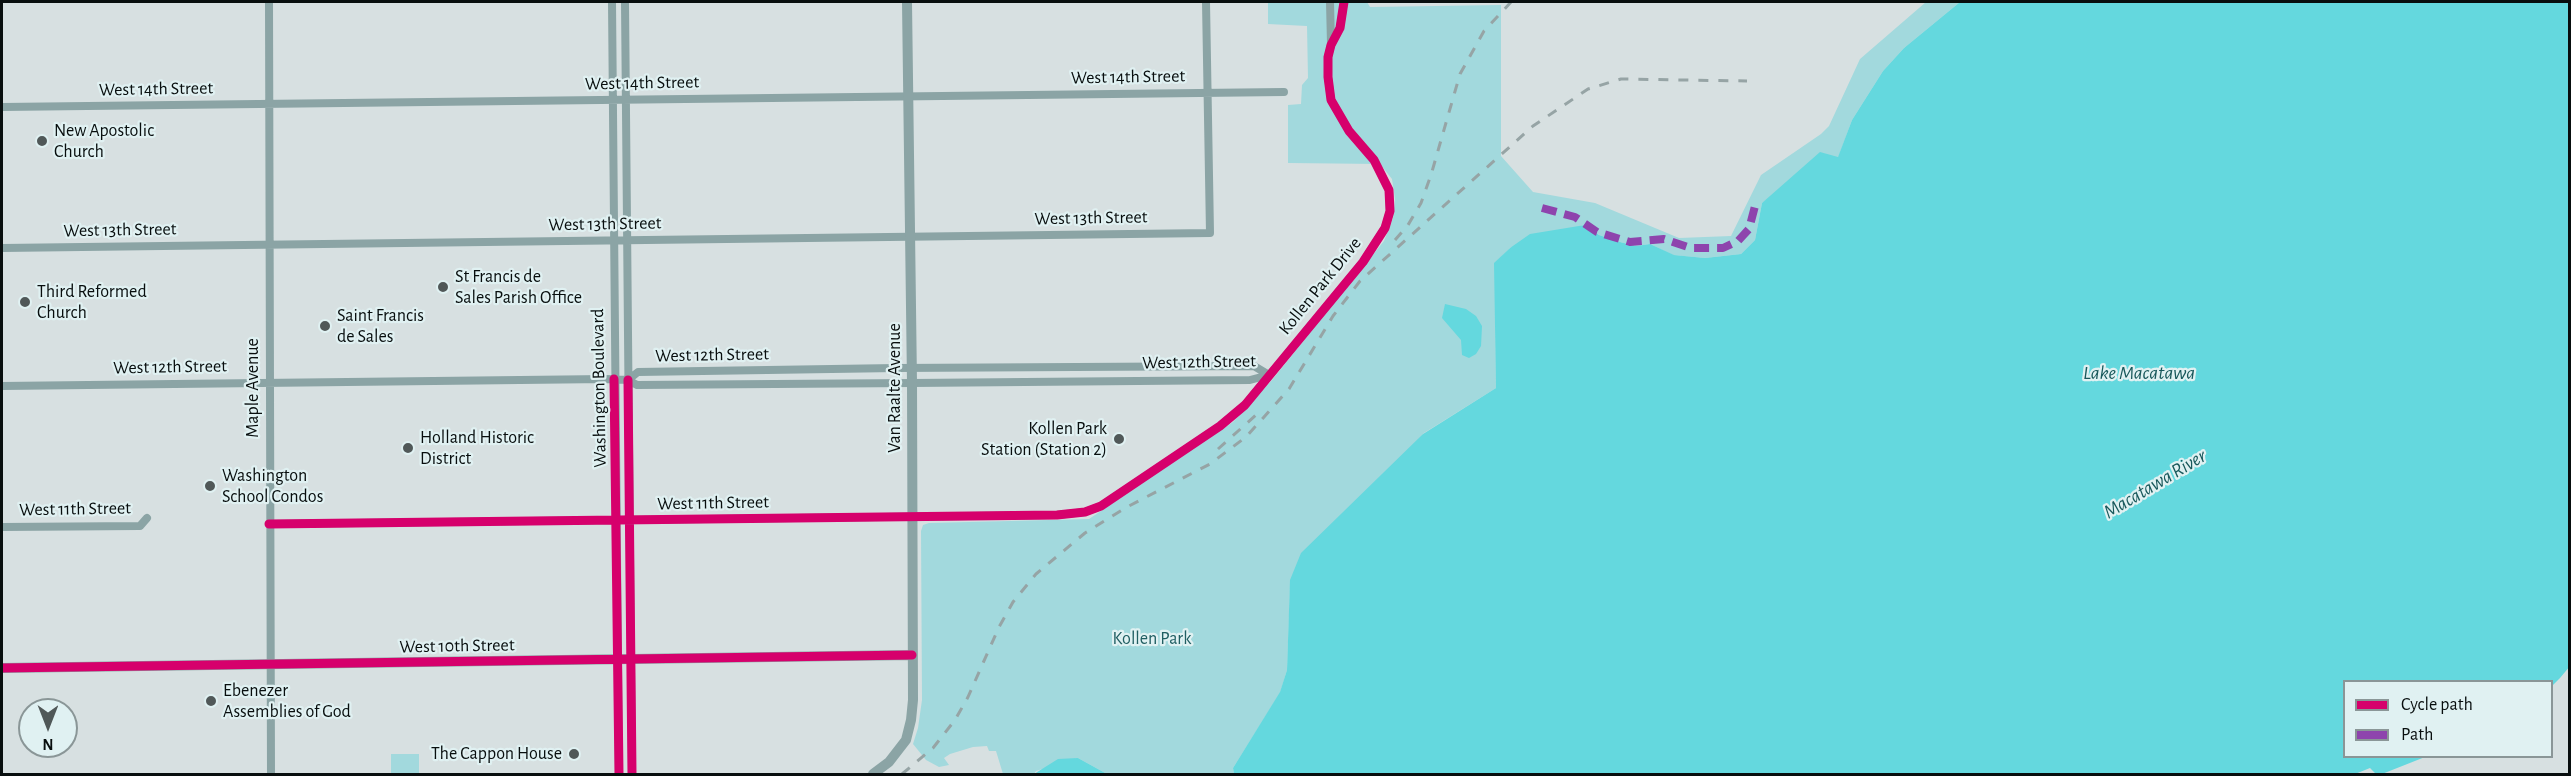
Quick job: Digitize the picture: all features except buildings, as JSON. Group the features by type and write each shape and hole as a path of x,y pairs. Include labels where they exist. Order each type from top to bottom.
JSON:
{"street":[{"name":"Maple Avenue","path":"269,2 271,774"},
{"name":"Washington Boulevard","path":"612,2 619,774"},
{"name":"Washington Boulevard","path":"625,2 632,774"},
{"name":"Van Raalte Avenue","path":"873,774 885,766 906,740 911,720 912,368 907,2"},
{"path":"1206,2 1207,93"},
{"name":"Kollen Park Drive","path":"1085,513 1101,506 1220,426 1245,405 1363,262 1385,228 1390,211 1389,190 1374,160 1336,113 1331,100 1328,77 1331,45 1330,2"},
{"name":"Kollen Park Drive","path":"1331,45 1341,28 1344,2"},
{"name":"West 14th Street","path":"2,107 1284,92"},
{"name":"West 13th Street","path":"2,248 1210,233 1207,93"},
{"name":"West 12th Street","path":"628,380 638,372 912,368 1254,366 1269,375"},
{"name":"West 12th Street","path":"2,386 615,379 628,380 637,385 912,383 1250,380 1269,375"},
{"name":"West 11th Street","path":"269,524 1085,513"},
{"name":"West 11th Street","path":"2,527 140,526 147,519"},
{"name":"West 10th Street","path":"2,668 270,666 912,654"}],"green space":[{"name":"Kollen Park","path":"1268,2 1367,2 1370,7 1501,5 1501,156 1533,192 1595,203 1679,238 1731,236 1761,175 1821,134 1829,126 1860,59 1926,2 1960,2 1904,48 1883,71 1852,120 1838,158 1762,203 1755,240 1741,254 1705,258 1673,255 1650,244 1636,246 1599,235 1584,225 1510,248 1495,263 1496,388 1424,433 1290,588 1287,670 1280,693 1233,768 1234,774 1107,774 1078,758 1036,771 1034,774 1003,774 996,751 989,751 987,746 973,747 950,754 944,758 949,765 939,767 926,760 913,744 922,700 921,531 923,525 1089,519 1233,422 1272,380 1384,241 1393,218 1395,199 1392,179 1380,164 1288,163 1288,105 1301,104 1302,85 1308,78 1307,26 1268,24"},
{"path":"391,754 419,754 419,774 391,774"}],"water":[{"name":"Lake Macatawa","path":"1960,2 2569,2 2570,666 2560,678 2553,685 2553,680 2343,680 2343,758 2422,758 2382,774 2376,774 2370,768 2355,774 1234,774 1233,768 1280,692 1287,670 1290,580 1301,553 1423,434 1496,388 1494,263 1530,234 1585,225 1599,235 1636,246 1650,244 1674,255 1705,258 1741,254 1755,240 1762,203 1820,152 1838,157 1852,120 1883,71 1904,48"},
{"path":"1445,304 1466,309 1476,316 1482,326 1481,346 1476,354 1469,358 1462,355 1461,340 1442,318"},
{"path":"1078,758 1107,774 1034,774 1058,759"}],"railway":[{"path":"1395,240 1408,225 1421,203 1460,74 1484,31 1511,2"},
{"path":"902,774 933,748 955,720 968,697 999,627 1013,602 1036,574 1085,533 1127,507 1210,464 1246,437 1289,389 1333,316 1360,281 1533,126 1588,89 1621,79 1747,81"},
{"path":"1218,449 1256,415"}],"marked path":[{"path":"1542,208 1575,217 1597,232 1630,242 1664,239 1691,248 1723,248 1738,241 1749,229 1755,206"}],"cycle path":[{"path":"269,524 1057,515 1085,512 1101,506 1220,426 1245,405 1363,262 1385,228 1390,211 1389,190 1374,160 1349,131 1331,100 1328,57 1331,45 1340,28 1344,2"},
{"path":"614,379 619,774"},
{"path":"628,380 632,774"},
{"path":"2,668 912,655"}],"place":[{"name":"New Apostolic Church","path":"42,141"},
{"name":"St Francis de Sales Parish Office","path":"443,287"},
{"name":"Third Reformed Church","path":"25,302"},
{"name":"Saint Francis de Sales","path":"325,326"},
{"name":"Kollen Park Station (Station 2)","path":"1119,439"},
{"name":"Holland Historic District","path":"408,448"},
{"name":"Washington School Condos","path":"210,486"},
{"name":"Ebenezer Assemblies of God","path":"211,701"},
{"name":"The Cappon House","path":"574,754"}],"water label":[{"name":"Macatawa River","path":"2155,484"}]}
